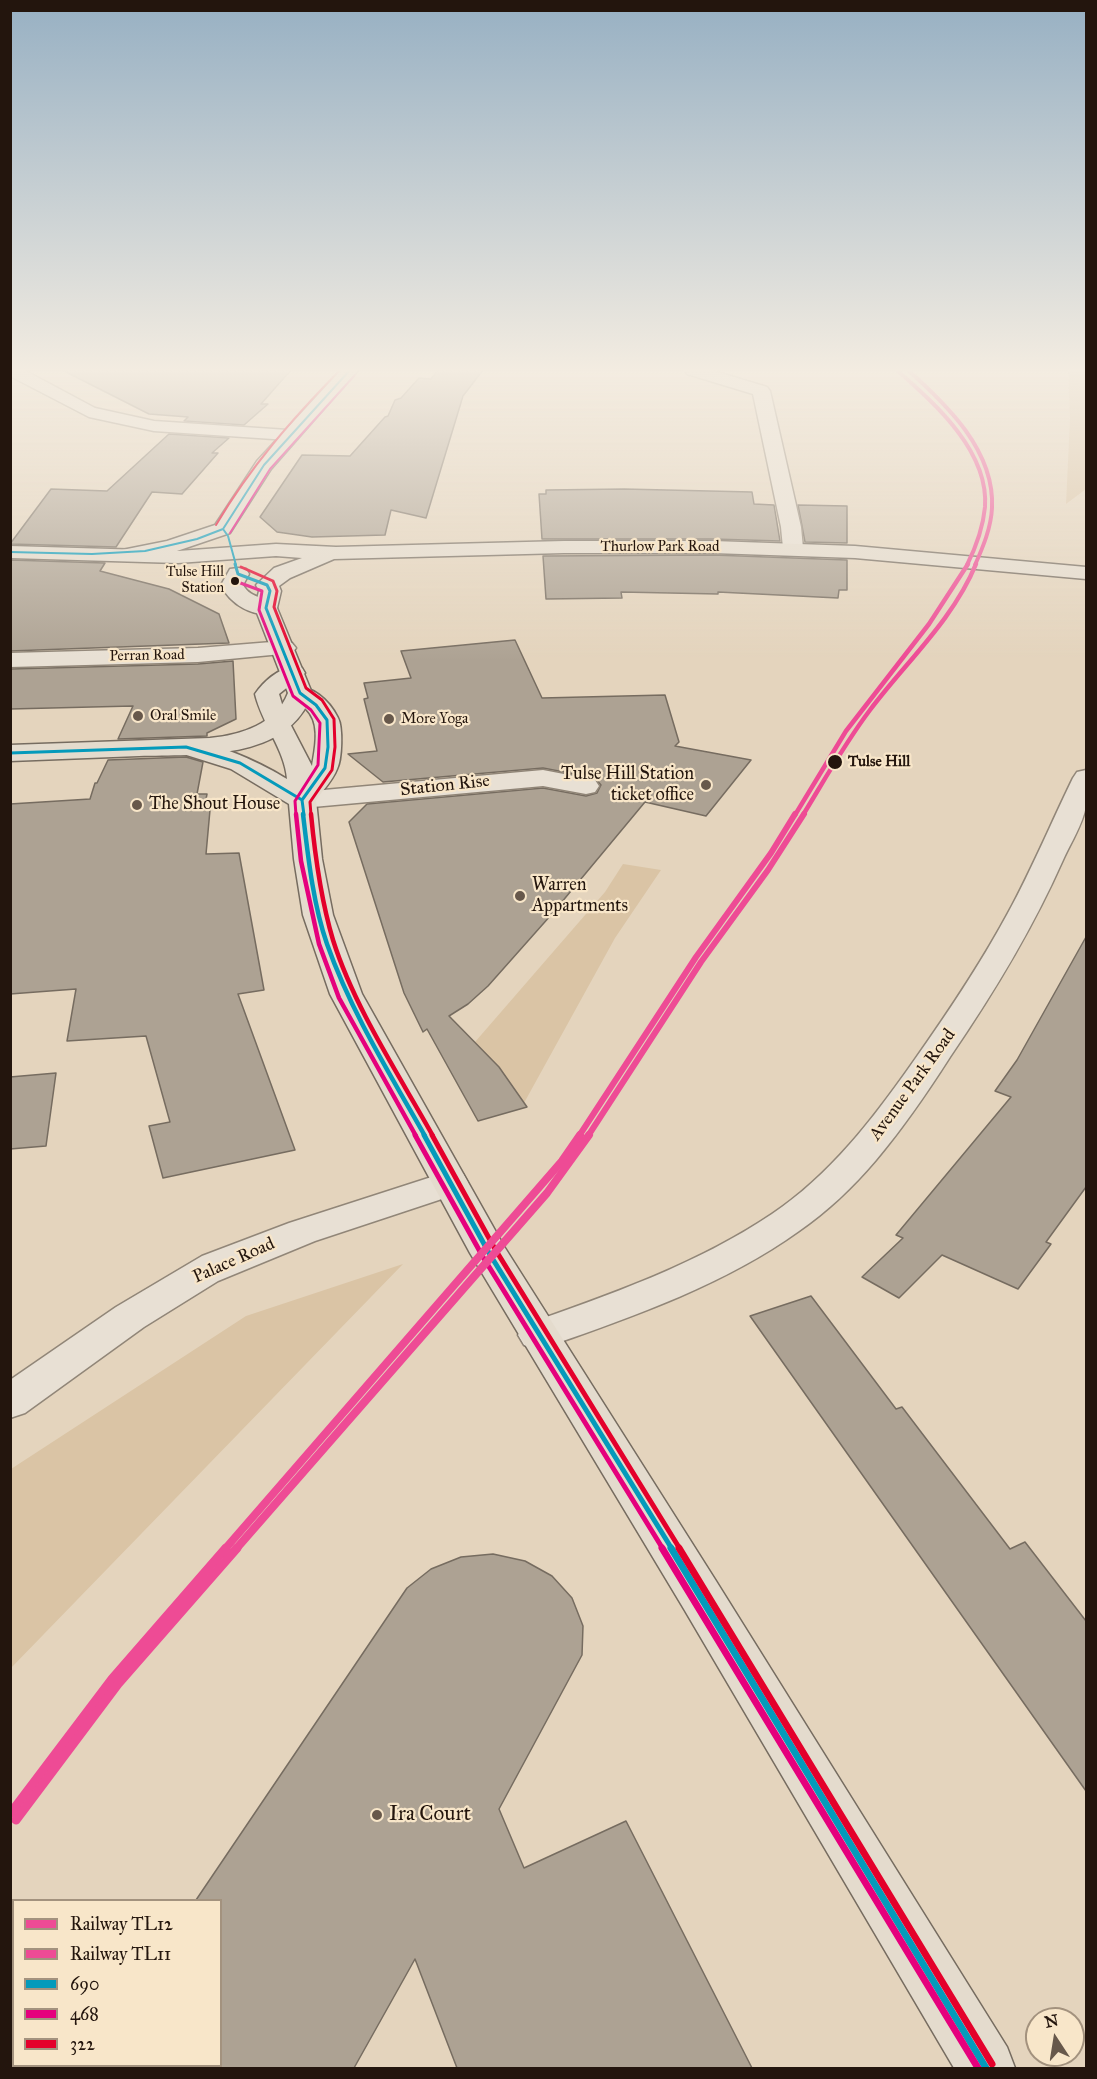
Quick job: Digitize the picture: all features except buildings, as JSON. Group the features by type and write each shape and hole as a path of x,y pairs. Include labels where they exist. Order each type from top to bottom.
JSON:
{"main road":[{"path":"129,554 178,545 224,529 245,490 263,467"},
{"path":"224,529 235,564 232,585 235,594 243,601 267,597 282,573 311,560 336,553"},
{"name":"Thurlow Park Road","path":"235,564 276,550 336,553 640,546 793,548 914,556 1086,573"},
{"path":"10,552 84,556 129,554 235,564"},
{"path":"84,556 150,568 235,564"},
{"path":"267,597 297,683 327,720 328,747 325,768 303,800"},
{"path":"297,683 272,687 267,694 272,714 299,765 308,859 318,915 346,994 450,1183 538,1335 700,1594 986,2068"},
{"path":"10,753 186,747 242,740 277,725"},
{"path":"186,747 240,764 303,800"}],"street":[{"path":"778,467 791,527 793,548"},
{"name":"Perran Road","path":"10,660 198,655 284,648"},
{"name":"Station Rise","path":"303,800 543,778 586,786"},
{"name":"Avenue Park Road","path":"538,1335 670,1285 729,1257 787,1222 833,1183 893,1118 978,992 1023,912 1083,794"},
{"name":"Palace Road","path":"25,1391 139,1311 232,1258 374,1206 450,1183"}],"shaded area":[{"path":"1068,467 1086,467 1086,489 1066,504"},
{"path":"623,864 661,870 615,938 524,1103 475,1042 605,892"},
{"path":"403,1264 11,1668 11,1469 246,1316"}],"rail line":[{"name":"TL12","path":"10,1814 112,1679 562,1161 580,1136 705,944 771,853 846,731 929,624 968,564 980,535 985,506 983,485 977,467"},
{"name":"TL11","path":"16,1820 118,1684 547,1193 568,1165 701,962 777,857 852,735 955,602 972,573 985,543 992,510 992,490 986,467"}],"transit line":[{"name":"322","path":"216,525 254,467"},
{"name":"690","path":"10,552 92,554 145,551 197,539 223,529 263,467"},
{"name":"468","path":"230,533 272,467"},
{"name":"690","path":"223,529 228,536 238,574 267,585 270,591 266,608 300,693 316,705 327,720 328,747 325,768 302,800 308,859 326,942 346,994 489,1253 700,1595 986,2068"},
{"name":"322","path":"241,567 273,581 277,591 274,607 306,688 322,700 334,719 335,747 332,770 310,802 315,858 333,940 353,991 495,1249 706,1591 992,2064"},
{"name":"468","path":"235,581 262,591 259,610 293,696 311,710 320,723 318,765 295,801 301,861 319,944 339,998 483,1257 694,1599 978,2068"},
{"name":"690","path":"10,753 186,747 240,763 302,800"}],"place":[{"name":"Tulse Hill Station","path":"235,581"},
{"name":"Oral Smile","path":"138,716"},
{"name":"More Yoga","path":"389,719"},
{"name":"Tulse Hill","path":"835,762"},
{"name":"Tulse Hill Station ticket office","path":"706,785"},
{"name":"The Shout House","path":"137,805"},
{"name":"Warren Appartments","path":"520,896"},
{"name":"Ira Court","path":"377,1815"}]}
